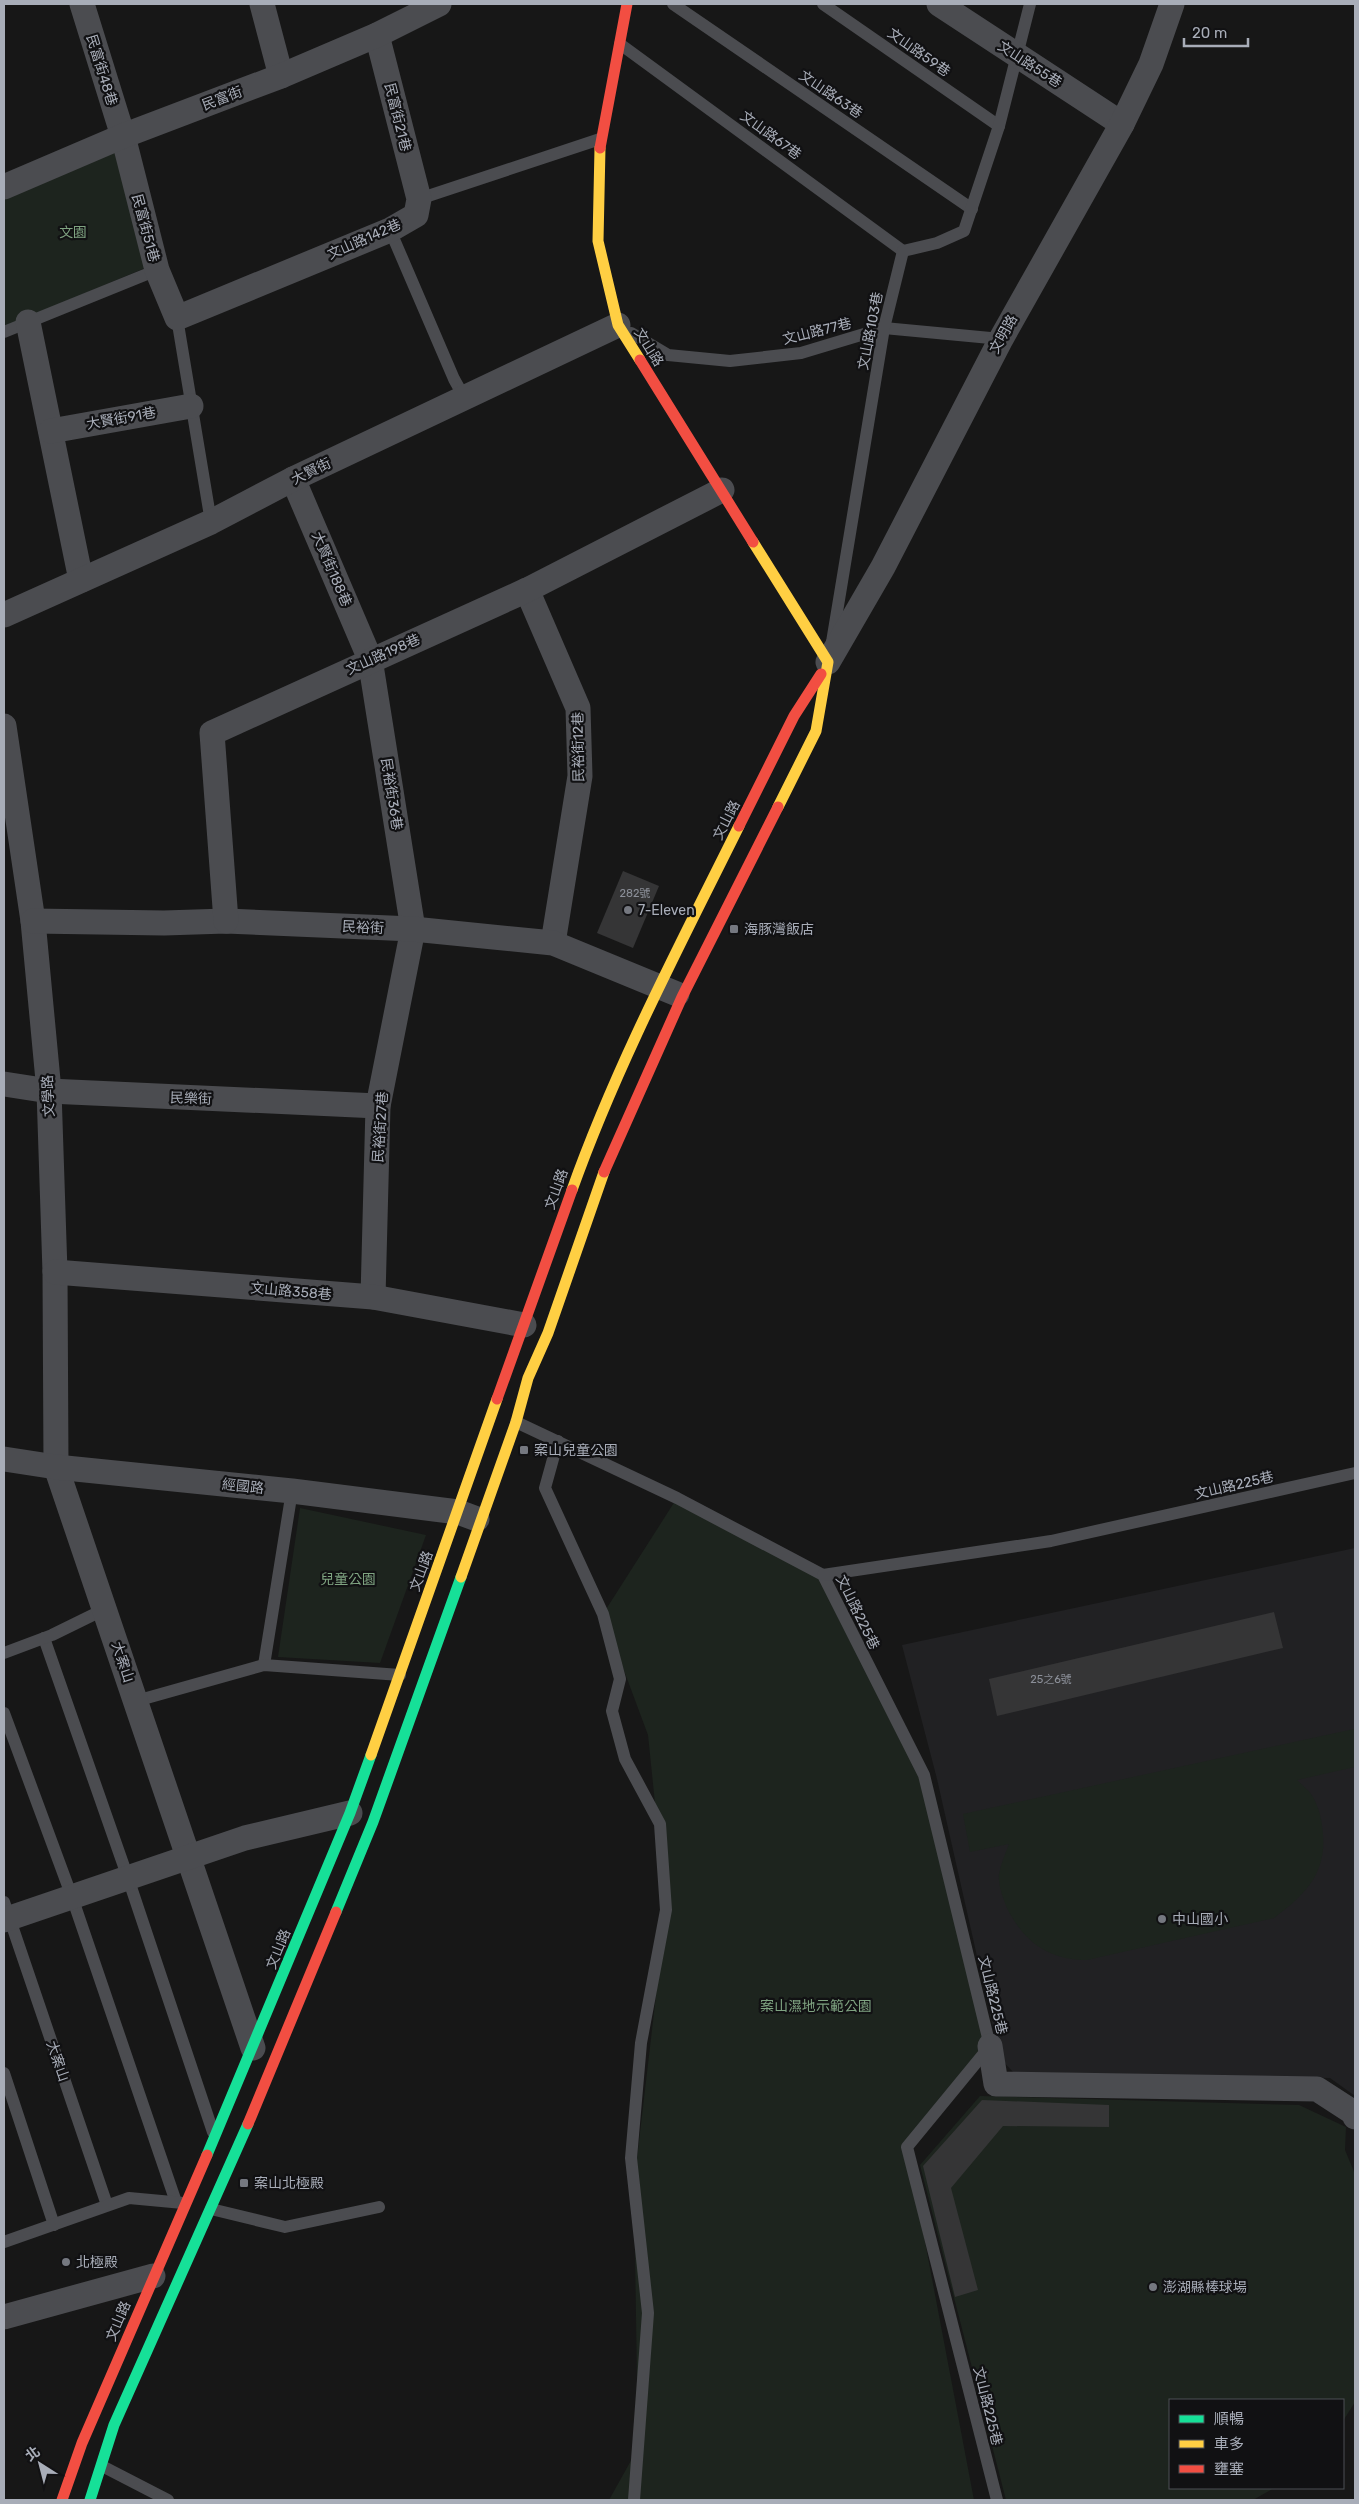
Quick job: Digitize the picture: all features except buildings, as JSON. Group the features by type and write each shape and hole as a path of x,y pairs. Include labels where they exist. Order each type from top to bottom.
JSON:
{"main road":[{"name":"文山路","path":"62,2500 82,2443 153,2276 265,2086 362,1817 481,1520 516,1422 528,1378 548,1333 606,1166 682,996 816,731 828,662 618,325 598,240 600,139 627,4"},
{"name":"文山路","path":"90,2500 114,2424 194,2205 215,2136 253,2048 362,1817 400,1675 584,1156 659,986 794,716 828,662"}],"street":[{"name":"民富街48巷","path":"82,4 122,136"},
{"path":"262,4 281,76"},
{"name":"民富街","path":"4,188 122,136 281,76 377,35 439,4"},
{"name":"文山路55巷","path":"939,4 1015,56 1122,124"},
{"name":"文明路","path":"828,662 883,567 1000,339 1122,124 1151,64 1172,4"},
{"name":"民富街21巷","path":"377,35 419,199"},
{"name":"民富街51巷","path":"122,136 158,270 177,318"},
{"name":"文山路142巷","path":"177,318 390,230 416,215 419,199"},
{"path":"28,322 81,580"},
{"name":"大賢街","path":"4,616 211,522 293,479 618,325"},
{"name":"大賢街91巷","path":"51,431 191,406"},
{"name":"大賢街188巷","path":"293,479 370,659"},
{"name":"文山路198巷","path":"226,921 212,733 370,659 527,590 722,490"},
{"name":"民裕街12巷","path":"527,590 578,708 580,776 553,943"},
{"name":"民裕街36巷","path":"370,659 413,929"},
{"name":"文學路","path":"4,726 33,921 49,1092 55,1272 56,1468"},
{"name":"民裕街","path":"33,921 164,923 226,921 413,929 553,943 682,996"},
{"name":"民裕街27巷","path":"373,1297 378,1106 413,929"},
{"name":"民樂街","path":"4,1084 49,1092 378,1106"},
{"name":"文山路358巷","path":"55,1272 373,1297 524,1325"},
{"name":"經國路","path":"4,1459 56,1468 292,1491 458,1512 481,1520"},
{"name":"大案山","path":"56,1468 253,2048"},
{"name":"大案山","path":"6,1913 72,1897 245,1838 362,1817"},
{"path":"990,2046 996,2084 1317,2089 1354,2113 1355,2117"},
{"path":"4,2317 153,2276"}],"lane":[{"name":"文山路63巷","path":"673,4 972,209"},
{"name":"文山路59巷","path":"823,4 999,126"},
{"path":"903,251 936,243 964,231 999,126 1015,56 1030,4"},
{"name":"文山路67巷","path":"620,44 903,251"},
{"path":"419,199 600,139"},
{"path":"390,230 454,379 464,397"},
{"name":"文山路103巷","path":"828,662 884,328 903,251"},
{"path":"4,332 158,270"},
{"path":"177,318 211,522"},
{"name":"文山路77巷","path":"618,325 668,355 730,362 800,353 884,328 1000,339"},
{"name":"文山路225巷","path":"516,1422 677,1498 823,1575 924,1775 990,2046 907,2147 997,2500"},
{"path":"558,1441 545,1488 603,1614 620,1678 612,1711 625,1759 660,1824 666,1910 641,2043 631,2158 648,2313 634,2500"},
{"name":"文山路225巷","path":"823,1575 1051,1541 1355,1473"},
{"path":"264,1665 292,1491"},
{"path":"4,1653 44,1638 105,1609"},
{"path":"44,1638 128,1878 215,2136"},
{"path":"136,1701 264,1665 400,1675"},
{"path":"4,1713 72,1897 194,2205"},
{"name":"大案山","path":"6,1913 107,2204"},
{"path":"4,2073 54,2224"},
{"path":"4,2242 107,2204 129,2198 194,2205 285,2227 379,2207"},
{"path":"102,2466 168,2500"}],"shaded area":[{"name":"中山國小","path":"1355,1548 1355,2096 1330,2078 1013,2072 1000,2058 937,1779 902,1645"}],"green space":[{"name":"文園","path":"118,145 150,266 4,327 4,194"},
{"name":"案山濕地示範公園","path":"677,1498 823,1575 924,1775 990,2046 907,2147 974,2500 609,2500 638,2448 634,2184 666,1910 648,1735 603,1614"},
{"name":"兒童公園","path":"300,1508 426,1535 380,1663 278,1657"},
{"path":"1354,1729 1355,1767 1297,1780 1311,1794 1318,1809 1323,1842 1322,1855 1319,1868 1306,1890 1274,1918 1087,1960 1061,1957 1049,1953 1030,1939 1021,1930 1007,1908 1002,1896 999,1874 1009,1844 970,1852 963,1814"},
{"name":"澎湖縣棒球場","path":"980,2096 1299,2105 1346,2127 1345,2150 1355,2174 1355,2402 1344,2419 1344,2399 1169,2399 1169,2489 1272,2489 1253,2500 1006,2500 920,2165"}],"traffic: fast":[{"path":"336,1912 373,1822 461,1577"},
{"path":"207,2155 350,1813 371,1755"},
{"path":"90,2500 114,2425 248,2124"}],"traffic: slow":[{"path":"600,148 598,241 618,325 640,360"},
{"path":"753,542 828,662 816,731 778,807"},
{"path":"572,1190 629,1051 739,826"},
{"path":"461,1577 516,1422 528,1378 548,1333 604,1172"},
{"path":"371,1755 497,1399"}],"traffic: jam":[{"path":"600,148 627,4"},
{"path":"640,360 753,542"},
{"path":"739,826 794,716 821,674"},
{"path":"604,1172 682,997 778,807"},
{"path":"497,1399 572,1190"},
{"path":"248,2124 336,1912"},
{"path":"62,2500 82,2443 207,2155"}],"place":[{"name":"7-Eleven","path":"628,910"},
{"name":"海豚灣飯店","path":"734,929"},
{"name":"案山兒童公園","path":"524,1450"},
{"name":"中山國小","path":"1162,1919"},
{"name":"案山北極殿","path":"244,2183"},
{"name":"北極殿","path":"66,2262"},
{"name":"澎湖縣棒球場","path":"1153,2287"}]}
